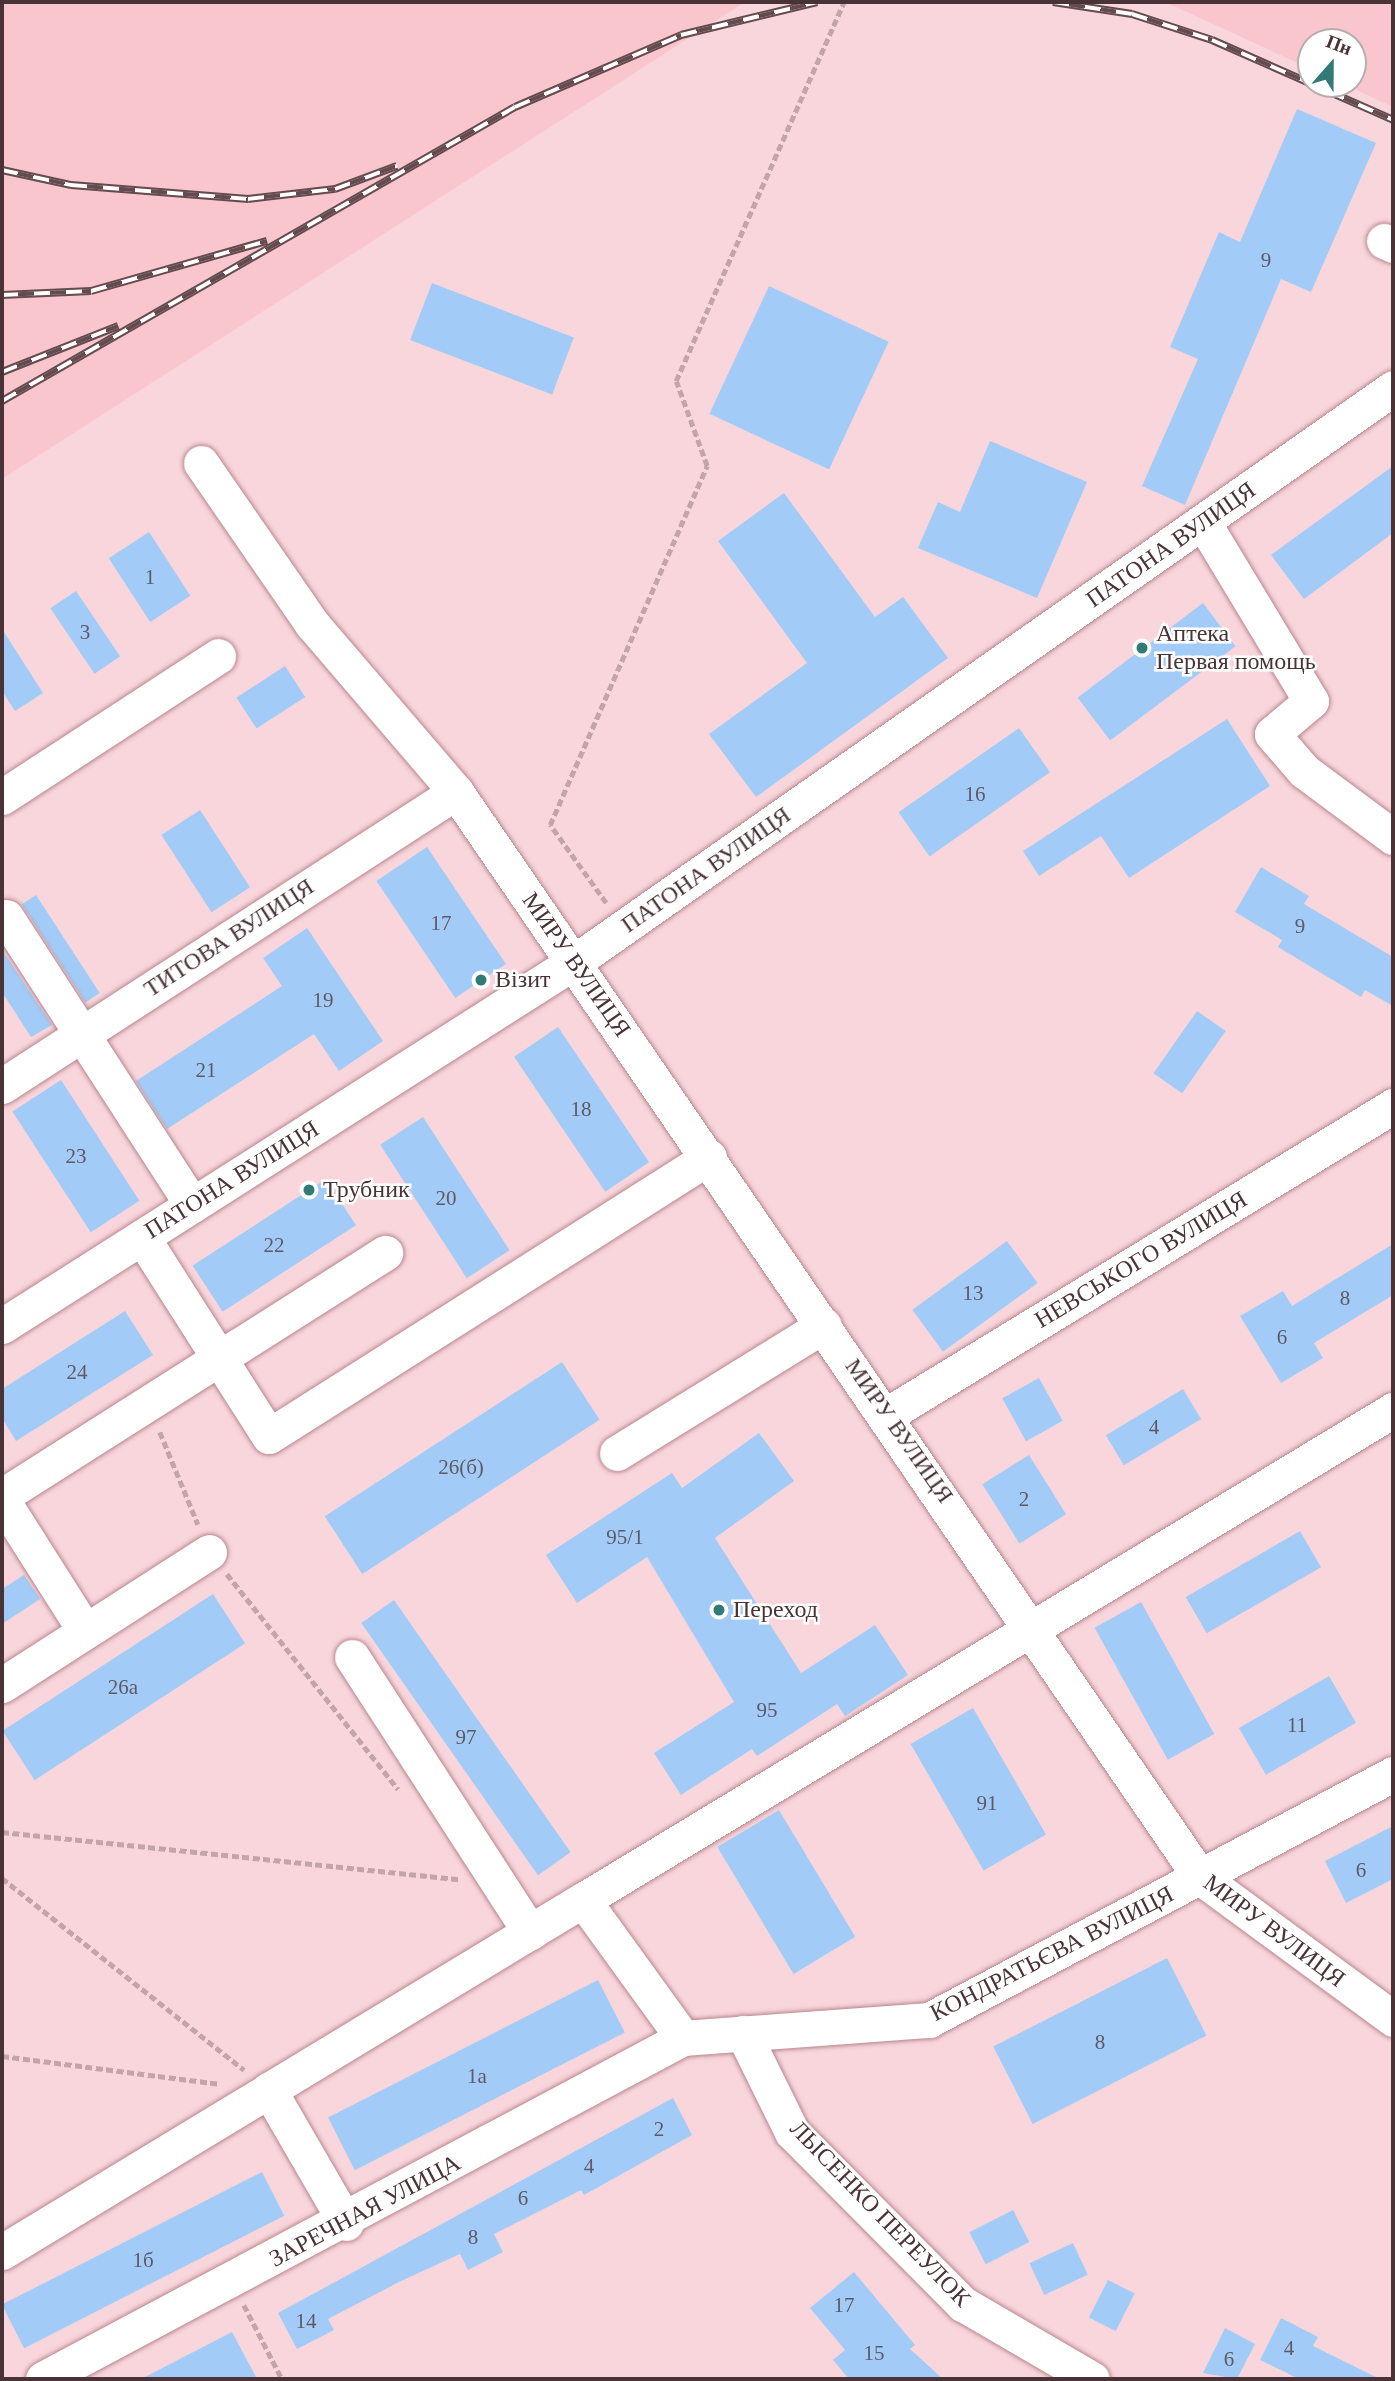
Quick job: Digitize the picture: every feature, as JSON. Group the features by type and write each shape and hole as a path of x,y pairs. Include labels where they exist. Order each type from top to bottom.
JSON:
{"street":[{"name":"ПАТОНА ВУЛИЦЯ","path":"2,1326 574,962 1393,388"},
{"name":"МИРУ ВУЛИЦЯ","path":"201,463 313,624 456,792 888,1414 1200,1877 1393,2018"},
{"path":"1203,522 1311,701 1272,734 1304,771 1393,837"},
{"path":"2,797 218,656"},
{"name":"ТИТОВА ВУЛИЦЯ","path":"2,1086 456,792"},
{"path":"6,917 192,1205"},
{"name":"НЕВСЬКОГО ВУЛИЦЯ","path":"888,1414 1393,1107"},
{"path":"142,1237 269,1436 709,1157"},
{"path":"85,1630 2,1498 385,1253"},
{"path":"617,1453 824,1325"},
{"path":"6,2240 270,2090 1393,1410"},
{"path":"2,1685 209,1552"},
{"path":"352,1657 530,1932"},
{"name":"КОНДРАТЬЄВА ВУЛИЦЯ","path":"683,2038 929,2020 1393,1774"},
{"path":"583,1900 683,2038"},
{"name":"ЛЫСЕНКО ПЕРЕУЛОК","path":"743,2034 792,2132 963,2304 1092,2379"},
{"name":"ЗАРЕЧНАЯ УЛИЦА","path":"43,2379 346,2223 683,2038"},
{"path":"270,2090 346,2223"}],"path":[{"path":"603,900 550,825 707,466 676,382 844,2"},
{"path":"149,1403 209,1552 401,1792"},
{"path":"2,1832 470,1880 462,1869"},
{"path":"2,1878 270,2090"},
{"path":"2,2056 270,2090"},
{"path":"233,2281 282,2379"}],"shaded area":[{"path":"2,2 745,2 2,479"},
{"path":"1165,2 1393,2 1393,107 1367,95 1367,28 1297,28 1297,63"}],"building":[{"path":"1297,109 1376,143 1311,292 1281,279 1185,505 1142,486 1198,359 1170,347 1219,232 1240,242"},
{"path":"432,283 574,337 552,394 410,340"},
{"path":"769,286 889,342 829,470 709,414"},
{"path":"990,441 1087,482 1037,598 918,548 938,502 960,512"},
{"path":"1393,466 1393,533 1304,599 1271,555"},
{"path":"784,493 875,617 903,597 948,658 756,797 709,734 807,663 718,541"},
{"path":"149,532 190,596 150,622 109,558"},
{"path":"76,591 120,656 94,674 50,608"},
{"path":"1203,603 1235,646 1110,741 1078,697"},
{"path":"2,629 43,693 15,711 2,691"},
{"path":"285,666 305,697 257,729 236,698"},
{"path":"1227,719 1270,786 1129,878 1101,836 1039,876 1023,851"},
{"path":"1019,728 1050,772 930,857 899,812"},
{"path":"200,810 250,887 212,912 161,835"},
{"path":"427,847 506,964 455,998 376,881"},
{"path":"1261,867 1309,896 1304,904 1393,957 1393,1006 1365,990 1361,997 1278,947 1282,940 1235,912"},
{"path":"36,895 100,993 85,1002 22,904"},
{"path":"307,928 383,1041 339,1071 314,1034 167,1129 136,1081 282,986 263,958"},
{"path":"2,950 52,1025 31,1037 2,992"},
{"path":"1197,1011 1226,1031 1182,1093 1153,1073"},
{"path":"558,1027 649,1162 605,1192 514,1057"},
{"path":"61,1080 139,1201 91,1232 12,1112"},
{"path":"423,1117 510,1250 467,1278 380,1145"},
{"path":"326,1179 356,1225 223,1312 193,1266"},
{"path":"1007,1241 1038,1283 943,1352 912,1310"},
{"path":"1393,1244 1393,1295 1314,1343 1323,1358 1281,1383 1240,1316 1283,1291 1292,1306"},
{"path":"125,1311 153,1355 16,1441 2,1418 2,1389"},
{"path":"562,1362 600,1420 362,1574 325,1516"},
{"path":"1039,1378 1063,1421 1026,1441 1002,1398"},
{"path":"1183,1389 1201,1419 1124,1465 1106,1435"},
{"path":"759,1433 794,1481 715,1538 801,1673 875,1625 908,1675 845,1716 837,1704 757,1756 752,1749 681,1795 654,1753 734,1702 647,1557 577,1603 546,1555 672,1473 682,1488"},
{"path":"1029,1455 1066,1514 1019,1544 982,1484"},
{"path":"1300,1531 1321,1567 1207,1633 1186,1597"},
{"path":"24,1575 40,1599 2,1624 2,1589"},
{"path":"213,1594 245,1643 35,1780 2,1731"},
{"path":"394,1600 571,1852 538,1875 361,1623"},
{"path":"1141,1602 1214,1734 1168,1760 1095,1628"},
{"path":"1329,1676 1356,1723 1266,1775 1239,1728"},
{"path":"973,1708 1046,1834 984,1870 911,1744"},
{"path":"779,1810 855,1937 794,1974 717,1847"},
{"path":"1393,1826 1393,1879 1346,1903 1325,1861"},
{"path":"1167,1958 1206,2036 1033,2124 993,2047"},
{"path":"598,1980 625,2033 355,2170 328,2118"},
{"path":"673,2098 692,2135 584,2195 581,2190 494,2234 503,2252 468,2270 460,2254 401,2281 328,2319 334,2330 297,2349 278,2313"},
{"path":"262,2172 284,2216 24,2348 2,2304"},
{"path":"1013,2210 1029,2242 986,2264 969,2232"},
{"path":"1073,2243 1088,2275 1044,2295 1029,2263"},
{"path":"854,2272 915,2345 910,2349 943,2379 849,2379 833,2360 845,2350 810,2308"},
{"path":"1108,2280 1135,2294 1116,2331 1089,2317"},
{"path":"1281,2318 1318,2337 1313,2346 1380,2379 1299,2379 1260,2360"},
{"path":"1225,2328 1255,2344 1237,2379 1203,2373"},
{"path":"232,2332 257,2379 141,2379"}],"railway":[{"path":"2,401 515,107 681,35 817,2"},
{"path":"1053,2 1132,14 1212,40 1393,120"},
{"path":"2,170 71,185 248,199 335,189 397,166"},
{"path":"2,295 91,291 267,241"},
{"path":"2,372 118,326"}],"place":[{"name":"Аптека Первая помощь","path":"1142,648"},
{"name":"Візит","path":"481,980"},
{"name":"Трубник","path":"309,1190"},
{"name":"Переход","path":"719,1610"}]}
